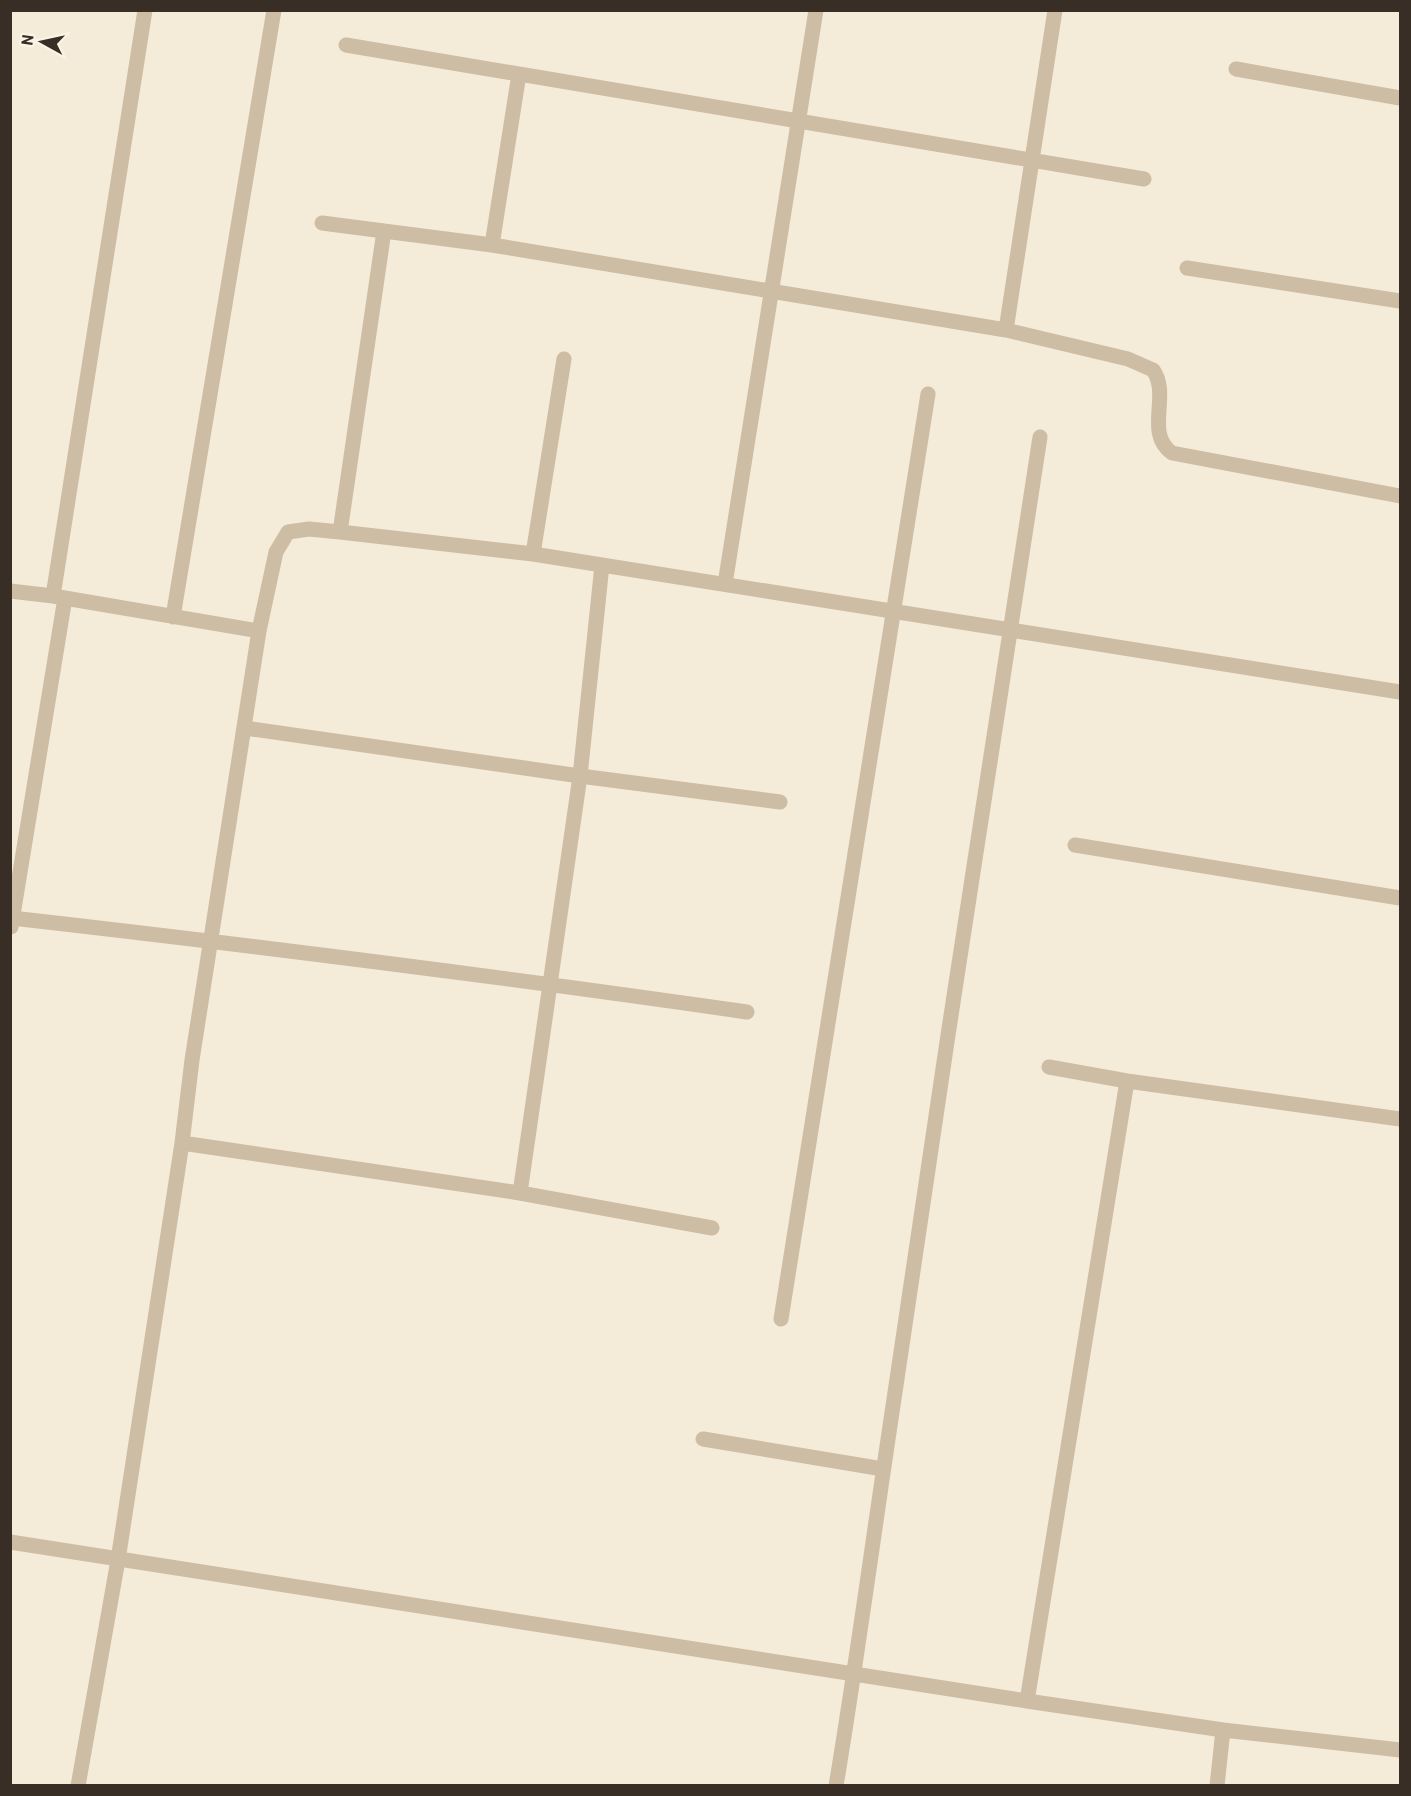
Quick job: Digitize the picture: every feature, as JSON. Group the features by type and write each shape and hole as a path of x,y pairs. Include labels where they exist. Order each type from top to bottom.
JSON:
{"street":[{"path":"145,10 11,923 211,941 747,1012"},
{"path":"173,617 274,10"},
{"path":"725,584 816,10"},
{"path":"1006,330 1055,10"},
{"path":"346,45 1144,179"},
{"path":"1236,69 1401,98"},
{"path":"492,245 519,74"},
{"path":"322,224 492,245 772,290 1006,330 1128,359 1153,370 1159,381 1158,436 1164,447 1172,453 1401,496"},
{"path":"340,532 384,231"},
{"path":"1186,268 1401,301"},
{"path":"533,554 564,358"},
{"path":"781,1319 928,394"},
{"path":"837,1785 1009,630 1040,437"},
{"path":"78,1785 118,1560 259,631 276,552 288,532 309,530 340,532 533,554 1401,692"},
{"path":"520,1193 580,776 602,565"},
{"path":"10,591 59,597 259,631"},
{"path":"245,728 780,802"},
{"path":"1075,845 1401,898"},
{"path":"1049,1067 1127,1081 1401,1119"},
{"path":"1027,1701 1127,1081"},
{"path":"182,1143 520,1193 712,1228"},
{"path":"703,1439 883,1469"},
{"path":"10,1542 1027,1701 1223,1730 1401,1750"},
{"path":"1216,1785 1223,1730"}]}
